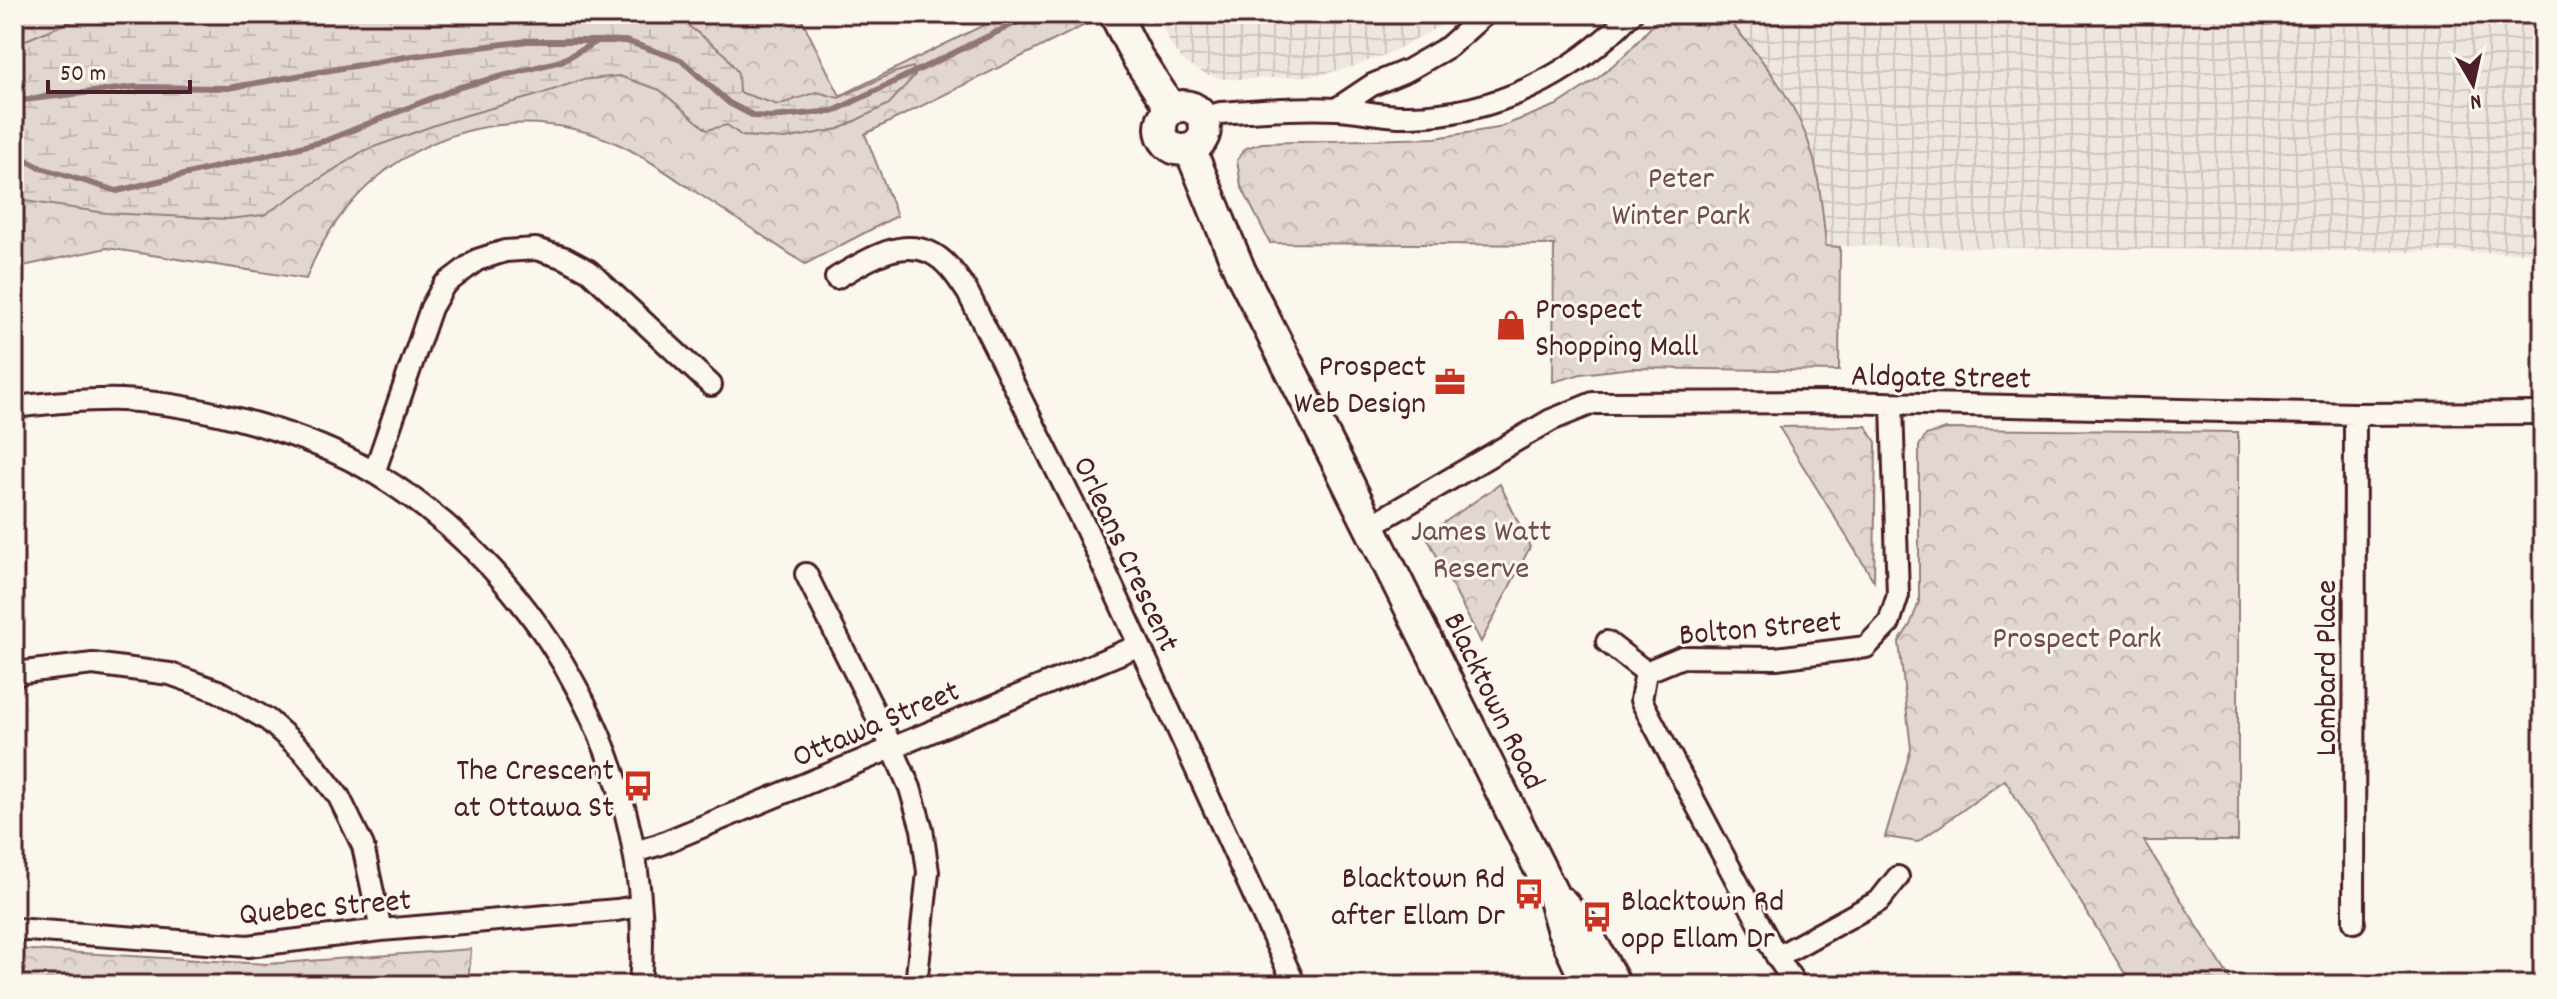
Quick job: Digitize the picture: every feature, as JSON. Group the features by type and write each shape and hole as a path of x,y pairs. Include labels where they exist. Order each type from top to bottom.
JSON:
{"main road":[{"path":"1115,14 1137,57 1171,109"},
{"path":"1178,106 1193,108 1203,118 1202,140 1190,149 1176,149 1164,141 1162,120 1171,109 1178,106"},
{"name":"Blacktown Road","path":"1190,149 1240,271 1552,893 1562,928 1588,985"},
{"name":"Blacktown Road","path":"1552,893 1582,925 1615,985"}],"street":[{"path":"1336,109 1372,85 1408,70 1448,47 1485,14"},
{"path":"1203,118 1235,112 1336,109 1408,117 1448,112 1534,87 1583,58 1631,14"},
{"name":"Orleans Crescent","path":"836,278 900,247 929,252 950,268 968,293 1066,489 1295,985"},
{"path":"374,473 431,308 444,285 477,260 505,251 536,249 565,258 589,271 711,385"},
{"path":"14,407 64,401 124,400 183,407 235,418 302,439 374,473 416,501 473,550 509,587 540,627 580,692 600,736 626,812 634,852 640,906 640,985"},
{"name":"Aldgate Street","path":"1370,526 1551,420 1593,403 1839,402 2355,414 2543,413"},
{"name":"Bolton Street","path":"1646,672 1682,657 1776,658 1866,647 1889,623 1898,595 1892,405"},
{"name":"Lombard Place","path":"2354,922 2355,414"},
{"path":"806,574 892,747 910,788 922,829 928,872 916,985"},
{"path":"1607,642 1646,672 1641,700 1777,957 1796,985"},
{"name":"Ottawa Street","path":"634,852 658,845 1138,646"},
{"path":"14,676 24,672 93,664 170,674 218,691 268,720 305,753 339,797 363,846 381,930"},
{"path":"1777,957 1879,901 1898,877"},
{"name":"Quebec Street","path":"14,929 248,946 381,930 640,906"}],"shaded area":[{"path":"1156,14 1453,14 1441,25 1413,41 1349,68 1313,76 1224,79 1205,74 1184,62 1171,45"},
{"path":"1723,14 2543,14 2543,253 1826,246 1823,219 1776,79"}],"green space":[{"path":"14,14 799,14 840,96 1006,14 1085,14 1089,23 865,134 897,216 805,264 629,149 573,129 525,124 478,128 434,143 393,165 357,196 328,234 306,279 107,248 14,268"},
{"path":"88,14 652,14 686,24 725,54 738,73 739,92 778,105 817,92 839,98 913,67 915,75 889,104 839,129 785,139 742,136 727,125 707,130 660,90 619,76 581,80 449,120 363,151 264,215 228,219 106,213 25,201 14,193 14,45"},
{"name":"Peter Winter Park","path":"1663,14 1723,14 1765,64 1799,119 1814,160 1826,246 1840,247 1839,371 1632,368 1581,374 1553,382 1554,245 1270,243 1241,186 1237,160 1246,148 1262,143 1435,138 1498,128 1559,104 1598,78 1626,54"},
{"path":"1866,426 1876,442 1874,581 1779,427"},
{"name":"Prospect Park","path":"1946,429 2238,432 2238,841 2144,841 2234,985 2132,985 2005,780 1918,842 1885,837 1911,749 1899,642 1919,602 1919,446 1926,435"},
{"name":"James Watt Reserve","path":"1500,484 1530,547 1481,642 1426,535"},
{"path":"14,949 267,964 471,949 468,985 14,985"}],"waterway":[{"path":"14,101 135,87 228,88 405,57 527,41 626,41 681,60 729,103 754,116 771,117 834,111 1034,14"},
{"path":"14,154 41,168 117,191 325,141 460,87 561,61 596,42"}],"place":[{"name":"Prospect Shopping Mall","path":"1511,325"},
{"name":"Prospect Web Design","path":"1450,382"},
{"name":"The Crescent at Ottawa St","path":"638,786"},
{"name":"Blacktown Rd after Ellam Dr","path":"1529,894"},
{"name":"Blacktown Rd opp Ellam Dr","path":"1597,917"}]}
